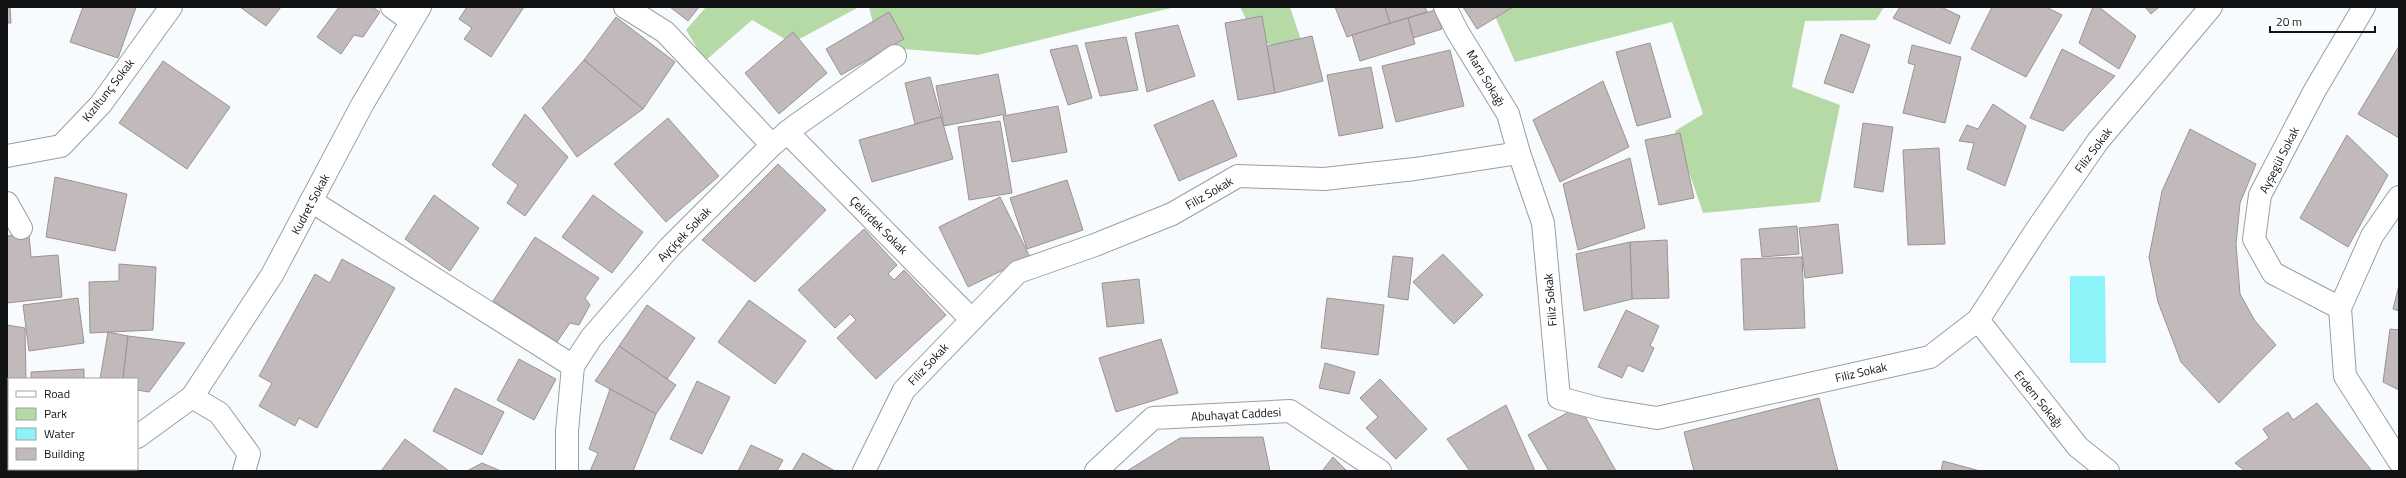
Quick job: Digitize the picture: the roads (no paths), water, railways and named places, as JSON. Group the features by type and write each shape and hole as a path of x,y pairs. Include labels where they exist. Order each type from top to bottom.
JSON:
{"street":[{"name":"Kızıltunç Sokak","path":"7,156 61,146 100,104 171,7"},
{"path":"392,7 416,14"},
{"name":"Çekirdek Sokak","path":"625,7 665,32 971,319"},
{"name":"Martı Sokağı","path":"1445,7 1457,31 1508,114 1519,153"},
{"name":"Filiz Sokak","path":"864,471 904,390 1018,272 1095,245 1172,214 1238,176 1324,179 1415,169 1519,153 1543,223 1558,398 1601,409 1657,418 1930,357 1978,320 2037,229 2098,141 2211,7"},
{"name":"Ayşegül Sokak","path":"2340,308 2273,273 2254,239 2260,195 2315,90 2364,7"},
{"name":"Kudret Sokak","path":"192,397 272,275 362,106 416,14"},
{"name":"Ayçiçek Sokak","path":"567,471 567,431 574,366 592,338 669,248 779,139 895,56"},
{"path":"2399,197 2372,236 2340,308 2345,376 2399,462"},
{"path":"311,201 574,366"},
{"path":"7,203 21,228"},
{"name":"Erdem Sokağı","path":"1978,320 2078,447 2108,471"},
{"path":"138,436 192,397 219,413 249,454 244,471"},
{"name":"Abuhayat Caddesi","path":"1096,471 1153,418 1290,411 1380,471"}],"water":[{"path":"2070,276 2105,276 2106,363 2070,363"}]}
